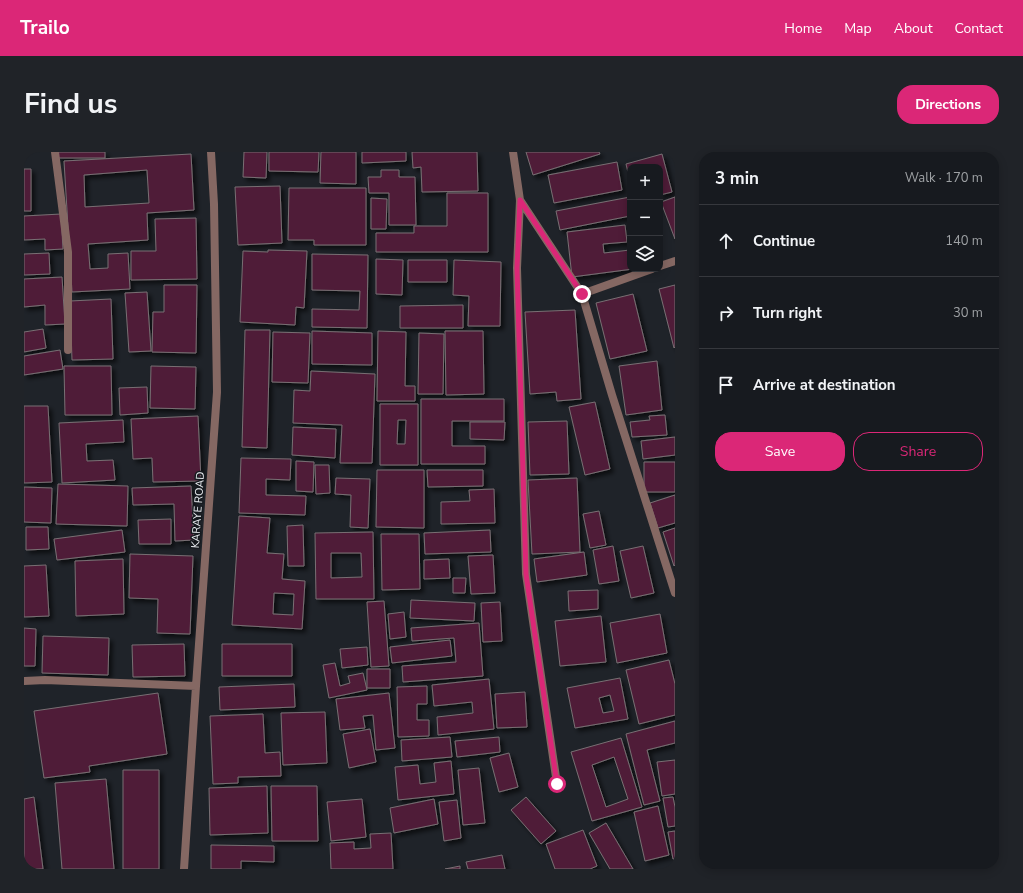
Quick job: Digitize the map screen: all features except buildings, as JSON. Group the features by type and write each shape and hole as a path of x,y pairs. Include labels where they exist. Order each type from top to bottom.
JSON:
{"street":[{"path":"55,152 68,252 68,350"},
{"name":"KARAYE ROAD","path":"184,869 217,392 214,212 211,152"},
{"path":"513,152 520,200 517,268 526,574 557,784"},
{"path":"520,200 582,294 612,395 675,592"},
{"path":"663,265 675,261"},
{"path":"582,294 644,272"},
{"path":"24,681 45,680 196,686"}],"route":[{"path":"557,784 526,574 517,268 520,200 582,294"}]}
